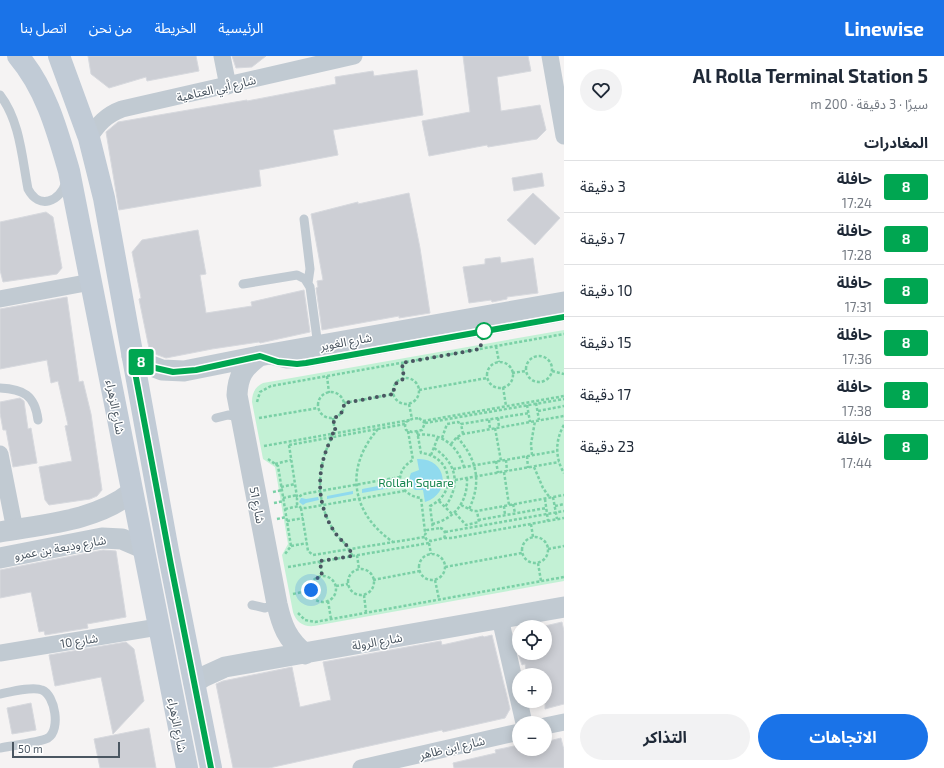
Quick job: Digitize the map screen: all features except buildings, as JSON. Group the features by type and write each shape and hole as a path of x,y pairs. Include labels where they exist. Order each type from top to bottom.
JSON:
{"main road":[{"name":"شارع الزهراء","path":"18,56 34,76 46,101 55,124 69,171 187,768"},
{"name":"شارع الزهراء","path":"59,56 73,90 89,138 104,198 168,551 211,768"},
{"path":"71,56 73,90"},
{"path":"131,486 138,480 145,486 149,496 156,529 168,551"}],"street":[{"path":"222,56 228,86"},
{"path":"550,56 562,108 564,136"},
{"name":"شارع أبي العتاهية","path":"89,138 103,119 122,109 228,86 349,57"},
{"path":"0,299 91,282"},
{"name":"شارع الغوير","path":"132,356 151,367 173,372 190,370 318,346 360,346 474,326 529,316 564,302"},
{"name":"شارع 51","path":"260,356 249,364 242,373 238,384 237,395 253,416 290,601 282,622 288,637 306,654"},
{"path":"0,454 7,531"},
{"name":"شارع وديعة بن عمرو","path":"7,531 95,513 115,504 131,486"},
{"path":"0,548 43,539 51,530 51,523"},
{"name":"شارع وديعة بن عمرو","path":"0,558 102,538 122,539 143,548"},
{"name":"شارع الرولة","path":"194,683 224,667 306,654 564,607"},
{"path":"500,618 522,716"},
{"name":"شارع 10","path":"0,653 158,627"},
{"path":"552,725 564,722"},
{"name":"شارع ابن ظاهر","path":"361,768 380,766 512,734"}],"lane":[{"path":"0,95 10,112 15,127 30,194 34,198 45,202 56,199 63,190 69,171"},
{"path":"304,219 310,270 308,283 318,346"},
{"path":"244,284 297,275 301,276 308,283"},
{"path":"529,316 564,317"},
{"path":"260,356 278,362 297,364 360,346"},
{"path":"0,388 11,388 22,392 31,399 37,409 38,420"},
{"path":"216,418 228,415 253,416"},
{"path":"252,605 265,608 290,601"},
{"path":"0,694 34,689 43,690 52,699 56,723 54,732 44,740 0,748"}],"path":[{"path":"257,404 260,392 267,387 564,334"},
{"path":"496,346 498,362"},
{"path":"541,356 550,363 552,371 546,380 539,382 531,380 526,371 526,365 529,360 533,357 541,356"},
{"path":"498,362 507,364 511,368 512,373 511,381 503,387 493,386 489,383 487,378 487,373 490,366 498,362"},
{"path":"402,363 404,379"},
{"path":"512,373 526,371"},
{"path":"552,371 564,374"},
{"path":"327,376 329,393"},
{"path":"419,390 487,378"},
{"path":"404,379 413,380 418,386 419,390 418,398 410,404 400,402 394,394 395,385 400,380 404,379"},
{"path":"503,387 506,406"},
{"path":"329,393 337,394 341,397 344,403 342,413 333,418 324,416 320,413 318,408 320,398 329,393"},
{"path":"344,403 394,394"},
{"path":"352,556 351,549 336,534 331,525 323,505 320,491 320,472 332,435 411,419 419,418 424,422 564,397"},
{"path":"502,408 506,406 527,405 534,403"},
{"path":"534,403 538,411 539,420"},
{"path":"410,404 411,419"},
{"path":"527,405 530,422"},
{"path":"538,411 564,406"},
{"path":"253,416 318,408"},
{"path":"442,438 447,424 458,422 461,424 528,413"},
{"path":"253,416 260,425"},
{"path":"451,444 463,434 564,416"},
{"path":"333,418 336,433"},
{"path":"498,418 499,428"},
{"path":"263,446 378,429 405,424 411,419"},
{"path":"489,420 490,429"},
{"path":"532,455 532,438 535,421"},
{"path":"417,433 422,430 424,422"},
{"path":"405,424 405,428 408,431 413,460 406,464 402,470 400,482 404,491 414,497 421,498 425,537 429,542 431,554"},
{"path":"461,424 463,434"},
{"path":"564,425 560,434 557,451 559,462 564,473"},
{"path":"495,428 501,461"},
{"path":"378,429 370,438 361,454 356,472 356,484 363,509 375,528 393,542"},
{"path":"408,431 431,434 442,438 451,444 459,454 464,467"},
{"path":"417,433 421,453 437,458 445,467 447,473 448,485 443,496 439,501 430,506 433,529"},
{"path":"431,455 438,437"},
{"path":"457,438 467,450 474,465 476,477 475,493 469,509"},
{"path":"262,439 264,452"},
{"path":"289,443 297,496 296,501 300,507 308,551 311,554 315,555 425,537"},
{"path":"434,448 444,455 453,469 455,486 453,493 445,507"},
{"path":"453,469 557,451"},
{"path":"526,456 528,468"},
{"path":"265,458 278,466 291,546 285,555 289,574"},
{"path":"275,464 291,460"},
{"path":"506,460 508,471"},
{"path":"496,462 498,473"},
{"path":"455,480 559,462"},
{"path":"445,467 451,465"},
{"path":"534,466 543,488 552,497 557,519"},
{"path":"504,472 509,505"},
{"path":"283,498 400,477"},
{"path":"432,524 445,520 454,514 461,505 467,492 467,478"},
{"path":"281,487 295,484"},
{"path":"448,485 455,486"},
{"path":"285,509 300,507 306,508 404,491"},
{"path":"461,505 477,511 564,495"},
{"path":"545,499 548,521"},
{"path":"439,501 466,525 479,522 478,520 546,508"},
{"path":"513,504 515,513"},
{"path":"555,506 564,504"},
{"path":"504,506 505,515"},
{"path":"477,511 478,520"},
{"path":"445,532 564,511"},
{"path":"535,516 536,523"},
{"path":"287,521 303,518"},
{"path":"525,518 526,525"},
{"path":"287,567 441,540 444,538 564,518"},
{"path":"531,524 533,537"},
{"path":"425,532 429,529 440,528 445,532"},
{"path":"444,538 445,532"},
{"path":"533,537 543,540 548,549 546,557 538,562 529,562 522,553 522,547 525,542 533,537"},
{"path":"291,546 307,543"},
{"path":"548,549 564,546"},
{"path":"361,547 362,554"},
{"path":"445,567 522,553"},
{"path":"431,554 441,557 445,567 443,574 435,580 426,578 420,571 421,560 431,554"},
{"path":"357,555 359,569"},
{"path":"320,561 322,576"},
{"path":"538,562 541,581"},
{"path":"359,569 367,571 373,580 372,589 364,595 359,595 352,592 348,584 351,573 359,569"},
{"path":"373,580 420,571"},
{"path":"322,576 332,579 336,586 335,595 328,601 322,602 316,600 312,596 311,590 313,582 317,578 322,576"},
{"path":"291,587 290,601 301,617 310,622 564,577"},
{"path":"435,580 439,599"},
{"path":"336,586 348,584"},
{"path":"290,601 311,590"},
{"path":"364,595 366,612"},
{"path":"328,601 331,619"}],"green space":[{"name":"Rollah Square","path":"564,330 564,581 314,626 306,626 300,623 296,619 293,612 282,555 288,544 275,467 263,459 252,402 253,393 256,388 263,383"}],"water":[{"path":"417,459 427,460 434,464 440,469 442,476 440,491 434,497 425,502 423,490 415,490 411,486 410,482 411,473 419,470"},
{"path":"389,484 390,488 362,493 362,489"},
{"path":"353,491 353,494 327,499 327,496"},
{"path":"318,497 319,500 303,505 299,502 301,498 306,499"}],"bus line":[{"name":"8","path":"211,768 132,356 151,367 173,372 196,370 260,356 268,360 287,364 297,364 564,317"}],"route":[{"path":"311,590 311,585 313,582 322,576 320,561 352,556 351,549 336,534 326,515 320,491 320,472 324,454 332,437 331,434 336,433 333,418 342,413 344,403 394,394 394,387 396,383 404,379 402,363 480,349 484,331"}]}
